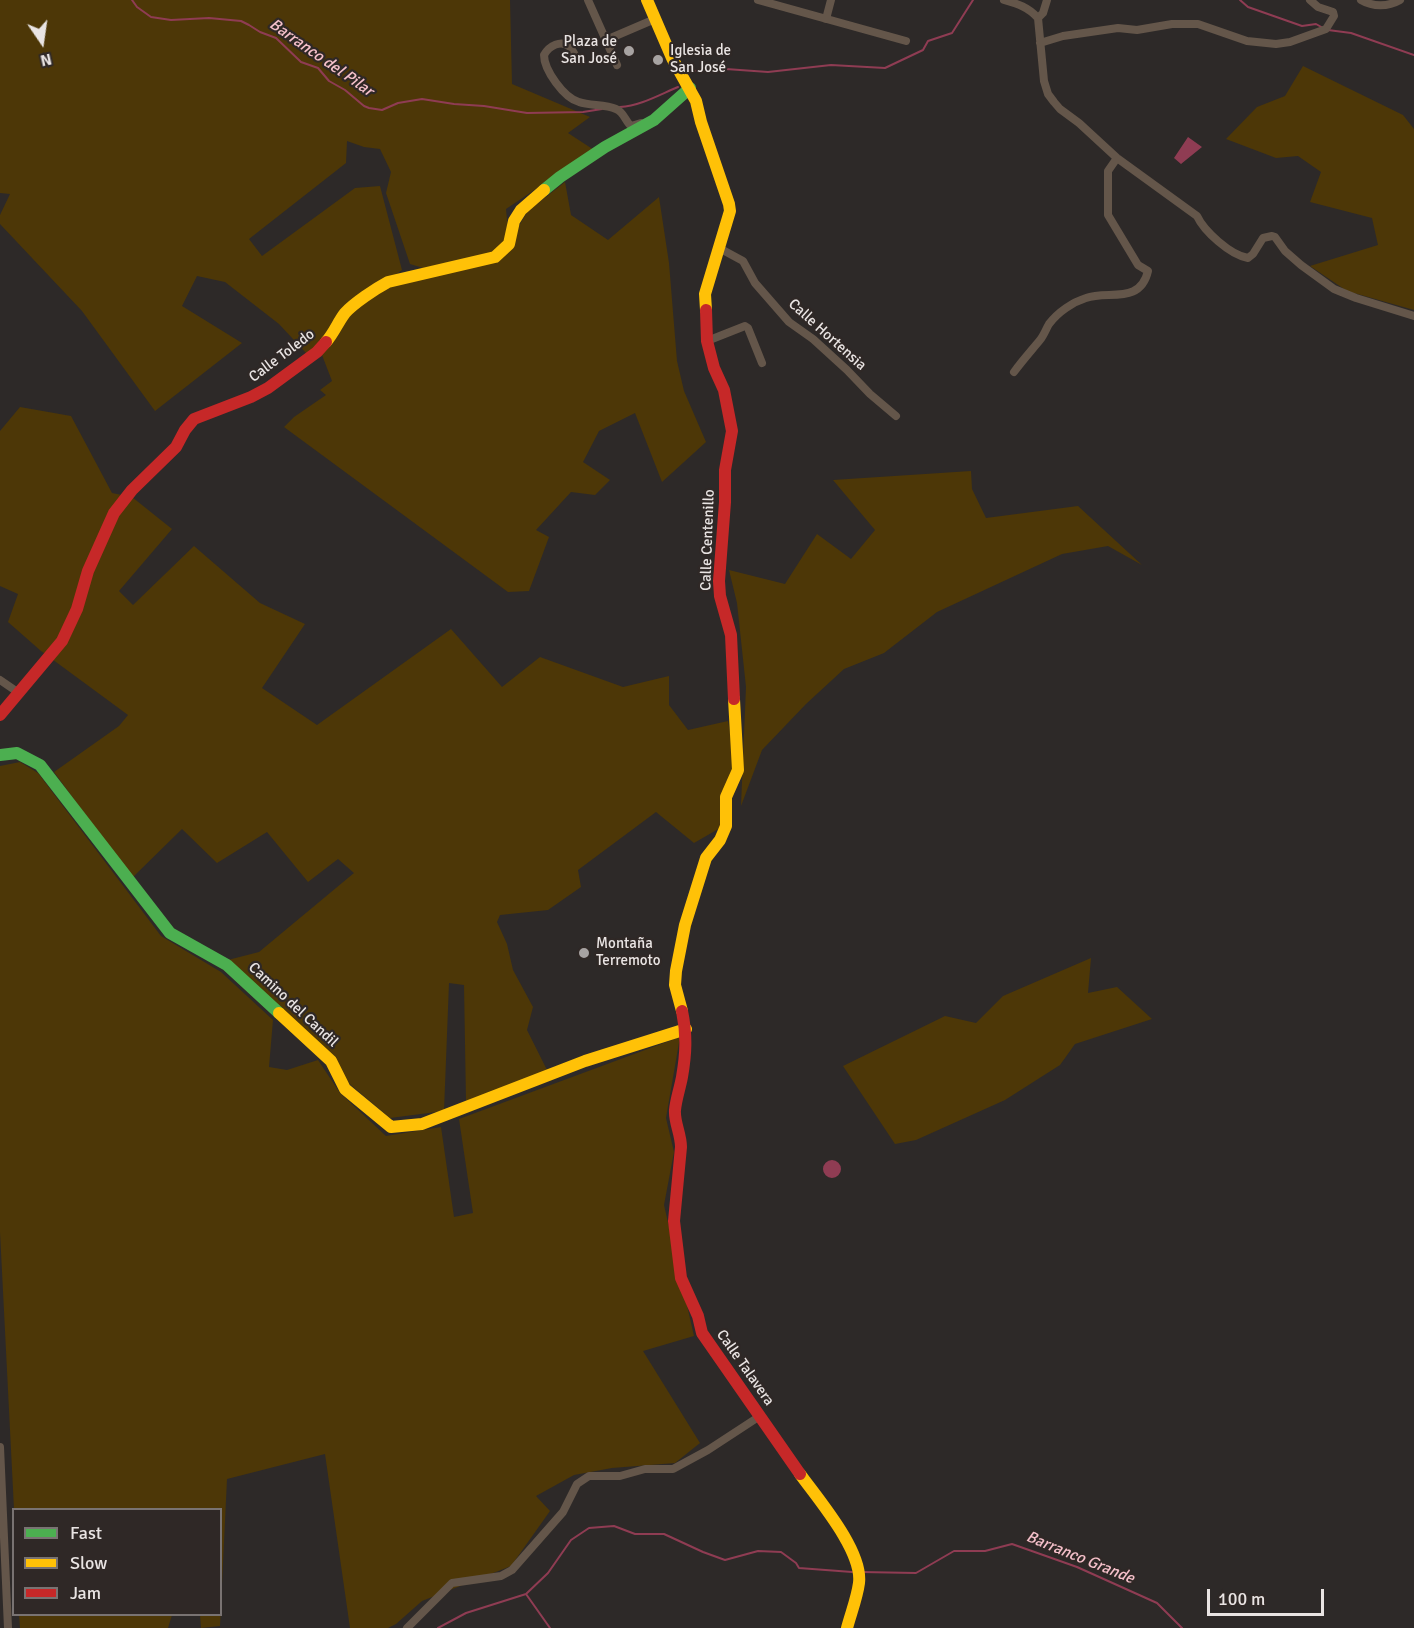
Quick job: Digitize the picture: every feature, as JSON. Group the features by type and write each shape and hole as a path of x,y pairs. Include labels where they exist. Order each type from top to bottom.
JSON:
{"street":[{"path":"588,0 617,65"},
{"name":"Calle Centenillo","path":"647,0 672,58 696,101 730,211 705,294 707,341 714,368 724,390 732,430 725,470 719,582 720,596 731,635 738,770 726,797 726,826 720,840 706,858 685,925 675,985 686,1029"},
{"path":"758,0 906,41"},
{"path":"826,19 831,0"},
{"path":"1004,0 1020,4 1038,18 1044,81 1048,94 1060,109 1117,158 1197,216 1217,241 1243,257 1250,256 1263,238 1269,235 1275,237 1285,251 1301,266 1334,289 1414,316"},
{"path":"1038,18 1043,13 1047,0"},
{"path":"1040,43 1118,28 1137,30 1172,24 1198,24 1247,41 1276,44 1290,42 1326,29 1334,16 1333,12 1318,7 1310,0"},
{"path":"1361,0 1370,5 1387,4 1400,0"},
{"path":"606,40 655,19"},
{"path":"576,57 570,47 564,44 556,44 548,48 544,55 547,70 571,98 577,102 614,108 623,114 631,126 650,119 654,120"},
{"name":"Calle Toledo","path":"0,716 62,641 77,609 88,571 114,513 132,490 176,447 194,419 251,398 268,388 317,352 333,334 345,313 375,289 388,282 495,257 509,244 514,221 521,210 533,199 560,177 605,147 654,120 690,88"},
{"path":"1014,372 1049,325 1066,308 1091,297 1126,294 1137,289 1145,280 1148,271 1138,265 1108,215 1108,171 1117,158"},
{"name":"Calle Hortensia","path":"719,248 743,261 755,283 789,322 813,339 896,416"},
{"path":"707,341 745,326 748,328 762,363"},
{"path":"0,680 19,693"},
{"name":"Camino del Candil","path":"0,755 17,753 40,765 170,933 227,965 331,1061 345,1089 391,1126 422,1124 585,1061 686,1029"},
{"name":"Calle Talavera","path":"686,1029 683,1066 675,1107 681,1148 674,1221 681,1278 698,1316 702,1333 846,1539 856,1562 859,1581 847,1628"},
{"path":"407,1628 452,1583 501,1576 512,1570 563,1512 577,1484 589,1476 620,1476 645,1469 673,1469 708,1450 760,1416"},
{"path":"0,1447 4,1613 8,1628"}],"shaded area":[{"path":"0,0 510,0 512,84 590,117 568,133 594,150 506,209 509,242 528,211 565,182 571,215 608,240 659,197 669,263 677,361 684,391 706,442 662,482 635,413 599,431 583,462 610,480 595,495 571,492 536,530 549,537 529,591 508,592 284,427 294,417 326,395 320,390 332,381 322,355 306,353 279,324 225,282 197,276 182,306 242,343 155,411 82,311 0,224 0,215 10,194 0,193","holes":["347,141 364,147 380,149 391,172 386,193 410,264 423,268 493,253 389,280 402,270 380,186 355,188 262,256 249,239 346,163"]},
{"path":"1303,66 1403,115 1414,129 1414,310 1347,291 1310,266 1378,245 1372,218 1310,202 1321,172 1298,156 1276,158 1226,139 1257,107 1285,96"},
{"path":"1188,137 1202,147 1181,164 1174,158"},
{"path":"20,407 71,416 112,493 132,497 172,529 119,591 133,605 194,546 260,603 305,624 262,688 317,725 451,629 502,687 540,657 623,687 669,676 669,705 688,730 728,721 735,764 720,828 694,843 656,812 578,870 581,887 548,910 500,915 497,922 507,944 513,970 533,1007 527,1030 548,1072 466,1101 464,985 449,983 444,1111 390,1118 352,1086 224,961 259,952 354,873 338,859 308,882 267,832 217,863 182,829 132,878 54,772 119,726 128,715 41,651 8,622 18,594 0,586 0,431"},
{"path":"971,471 972,489 986,518 1078,506 1142,565 1108,546 1062,554 937,612 884,653 844,669 806,704 762,750 741,806 746,687 737,603 729,570 785,584 817,534 851,559 875,530 833,480"},
{"path":"20,762 38,773 161,936 221,972 273,1020 269,1067 287,1070 318,1060 340,1093 386,1136 441,1127 454,1217 473,1213 459,1119 680,1037 666,1118 674,1152 664,1205 694,1336 643,1351 700,1443 675,1463 612,1468 574,1475 536,1496 550,1511 511,1566 422,1601 396,1624 388,1628 350,1628 325,1454 227,1479 222,1584 222,1508 14,1508 0,1232 0,766"},
{"path":"1091,958 1088,993 1117,987 1152,1019 1075,1044 1060,1065 1005,1100 916,1140 895,1144 843,1066 945,1016 976,1023 1003,996"},
{"path":"832,1160 838,1163 841,1169 838,1175 832,1178 826,1175 823,1169 826,1163"},
{"path":"19,1616 172,1616 168,1628 20,1628"},
{"path":"200,1616 220,1616 220,1626 201,1628"}],"waterway":[{"name":"Barranco del Pilar","path":"132,0 137,7 151,17 171,20 209,18 241,21 276,38 301,62 318,68 329,81 369,108 382,110 398,103 422,99 527,113 583,112 602,109"},
{"name":"Barranco del Pilar","path":"693,71 726,69 768,72 831,65 885,68 923,50 928,41 952,33 973,0"},
{"name":"Barranco del Pilar","path":"1240,0 1248,7 1302,26 1316,24 1323,28"},
{"name":"Barranco del Pilar","path":"1328,30 1351,33 1414,55"},
{"name":"Barranco del Pilar","path":"620,107 642,102 678,87"},
{"name":"Barranco Grande","path":"438,1628 466,1613 526,1594 548,1573 571,1540 589,1528 614,1526 635,1534 664,1534 725,1560 758,1551 781,1552 799,1568 852,1572"},
{"name":"Barranco Grande","path":"861,1572 916,1573 954,1551 985,1551 1012,1544 1077,1567 1157,1603 1182,1628"},
{"path":"526,1594 550,1628"}],"traffic: fast":[{"path":"544,190 605,147 654,120 690,88"},
{"path":"0,755 17,753 40,765 170,933 227,965 279,1013"}],"traffic: slow":[{"path":"647,0 672,58 696,101 729,204 730,211 705,294 706,310"},
{"path":"326,342 349,309 388,282 495,257 509,244 514,221 521,210 544,190"},
{"path":"682,1011 675,985 685,925 706,858 720,840 726,826 726,797 738,770 734,699"},
{"path":"279,1013 331,1061 345,1089 391,1127 422,1124 585,1061 686,1029"},
{"path":"800,1474 838,1526 854,1556 859,1583 847,1628"}],"traffic: jam":[{"path":"706,310 707,341 714,368 724,390 732,431 725,470 719,581 720,596 731,635 734,699"},
{"path":"0,715 62,641 77,609 88,571 114,513 132,490 176,447 194,419 268,388 317,352 326,342"},
{"path":"682,1011 685,1052 675,1110 681,1147 674,1221 681,1278 698,1316 702,1333 800,1474"}],"place":[{"name":"Plaza de San José","path":"629,51"},
{"name":"Iglesia de San José","path":"658,60"},
{"name":"Montaña Terremoto","path":"584,953"}]}
